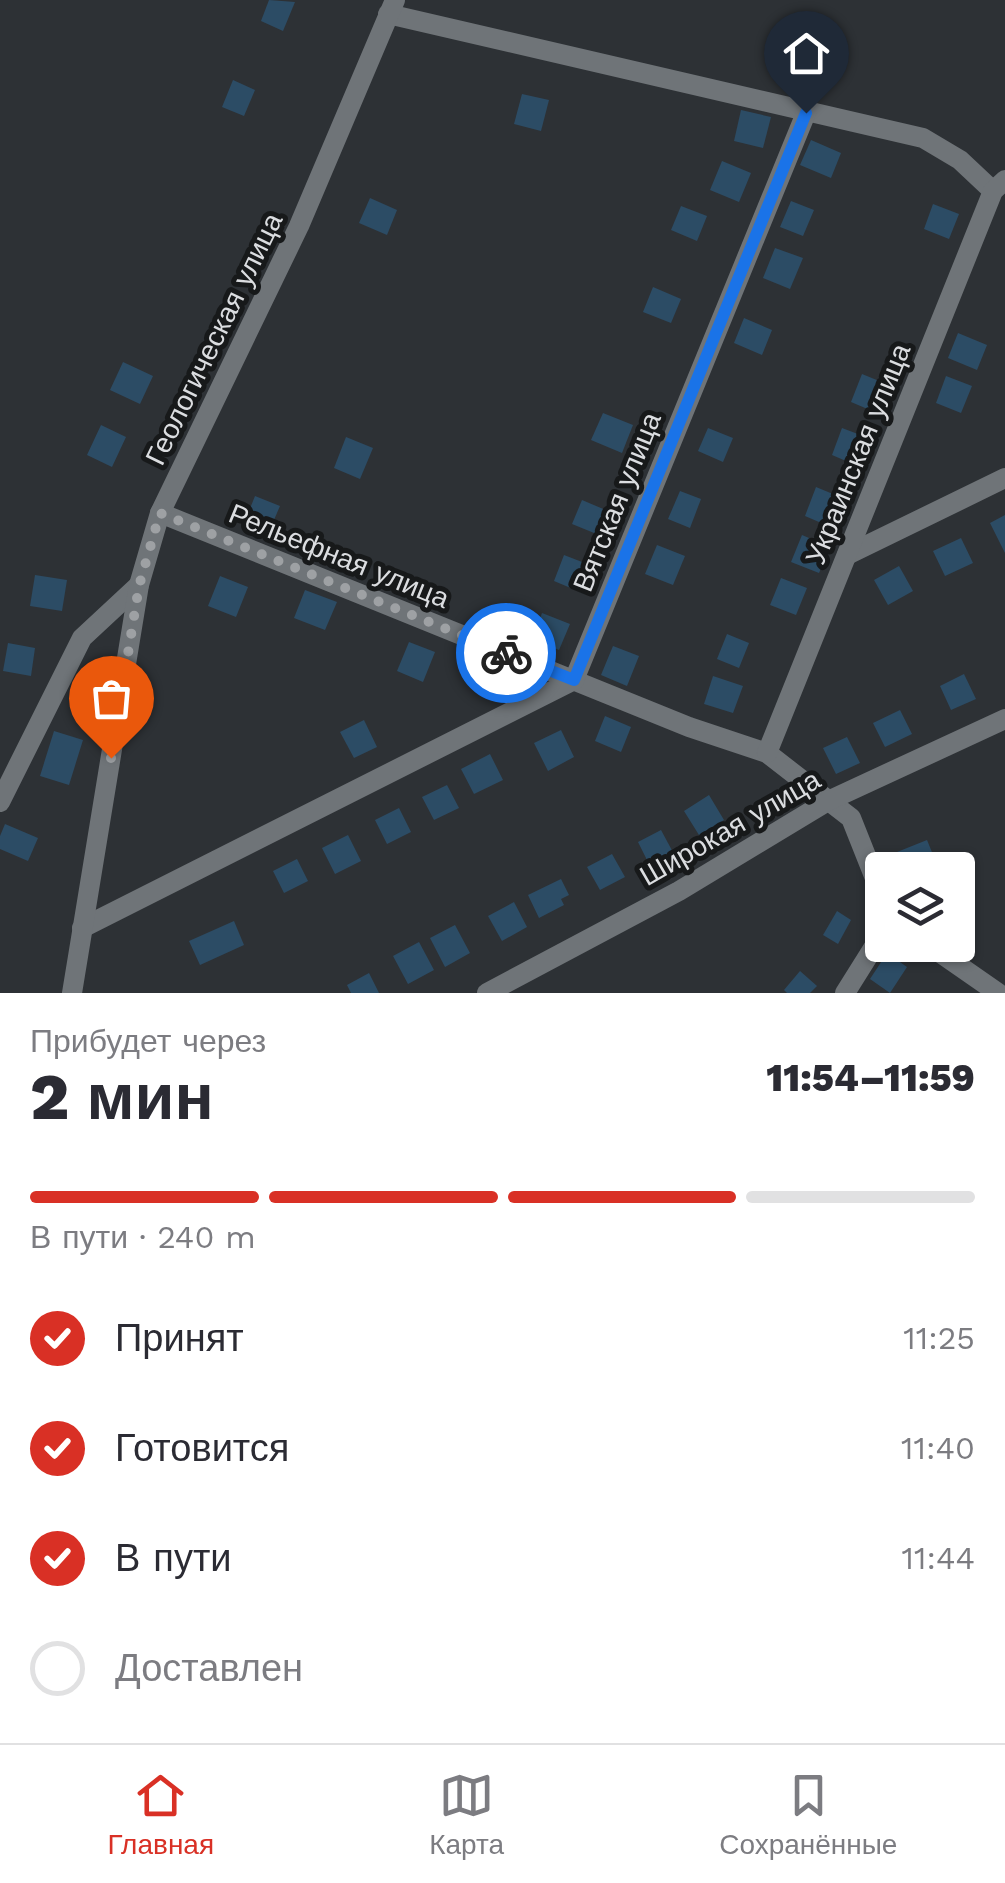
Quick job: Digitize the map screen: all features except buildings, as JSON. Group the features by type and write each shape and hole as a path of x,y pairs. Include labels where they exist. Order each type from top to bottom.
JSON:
{"street":[{"path":"392,7 806,113 923,138 999,185"},
{"name":"Геологическая улица","path":"72,993 139,586 160,513 300,226 392,7"},
{"name":"Вятская улица","path":"574,680 806,113"},
{"name":"Украинская улица","path":"768,753 999,185"},
{"path":"847,555 1005,478"},
{"name":"Рельефная улица","path":"160,513 688,727 768,753 851,818 865,853"},
{"path":"0,802 82,638 139,586"},
{"path":"82,928 574,680"},
{"name":"Широкая улица","path":"488,993 679,891 828,800 1005,719"},
{"path":"844,993 865,960"},
{"path":"953,962 998,993"}],"way so far":[{"path":"111,758 139,586 160,513 506,653"}],"route":[{"path":"506,653 574,680 806,113"}]}
